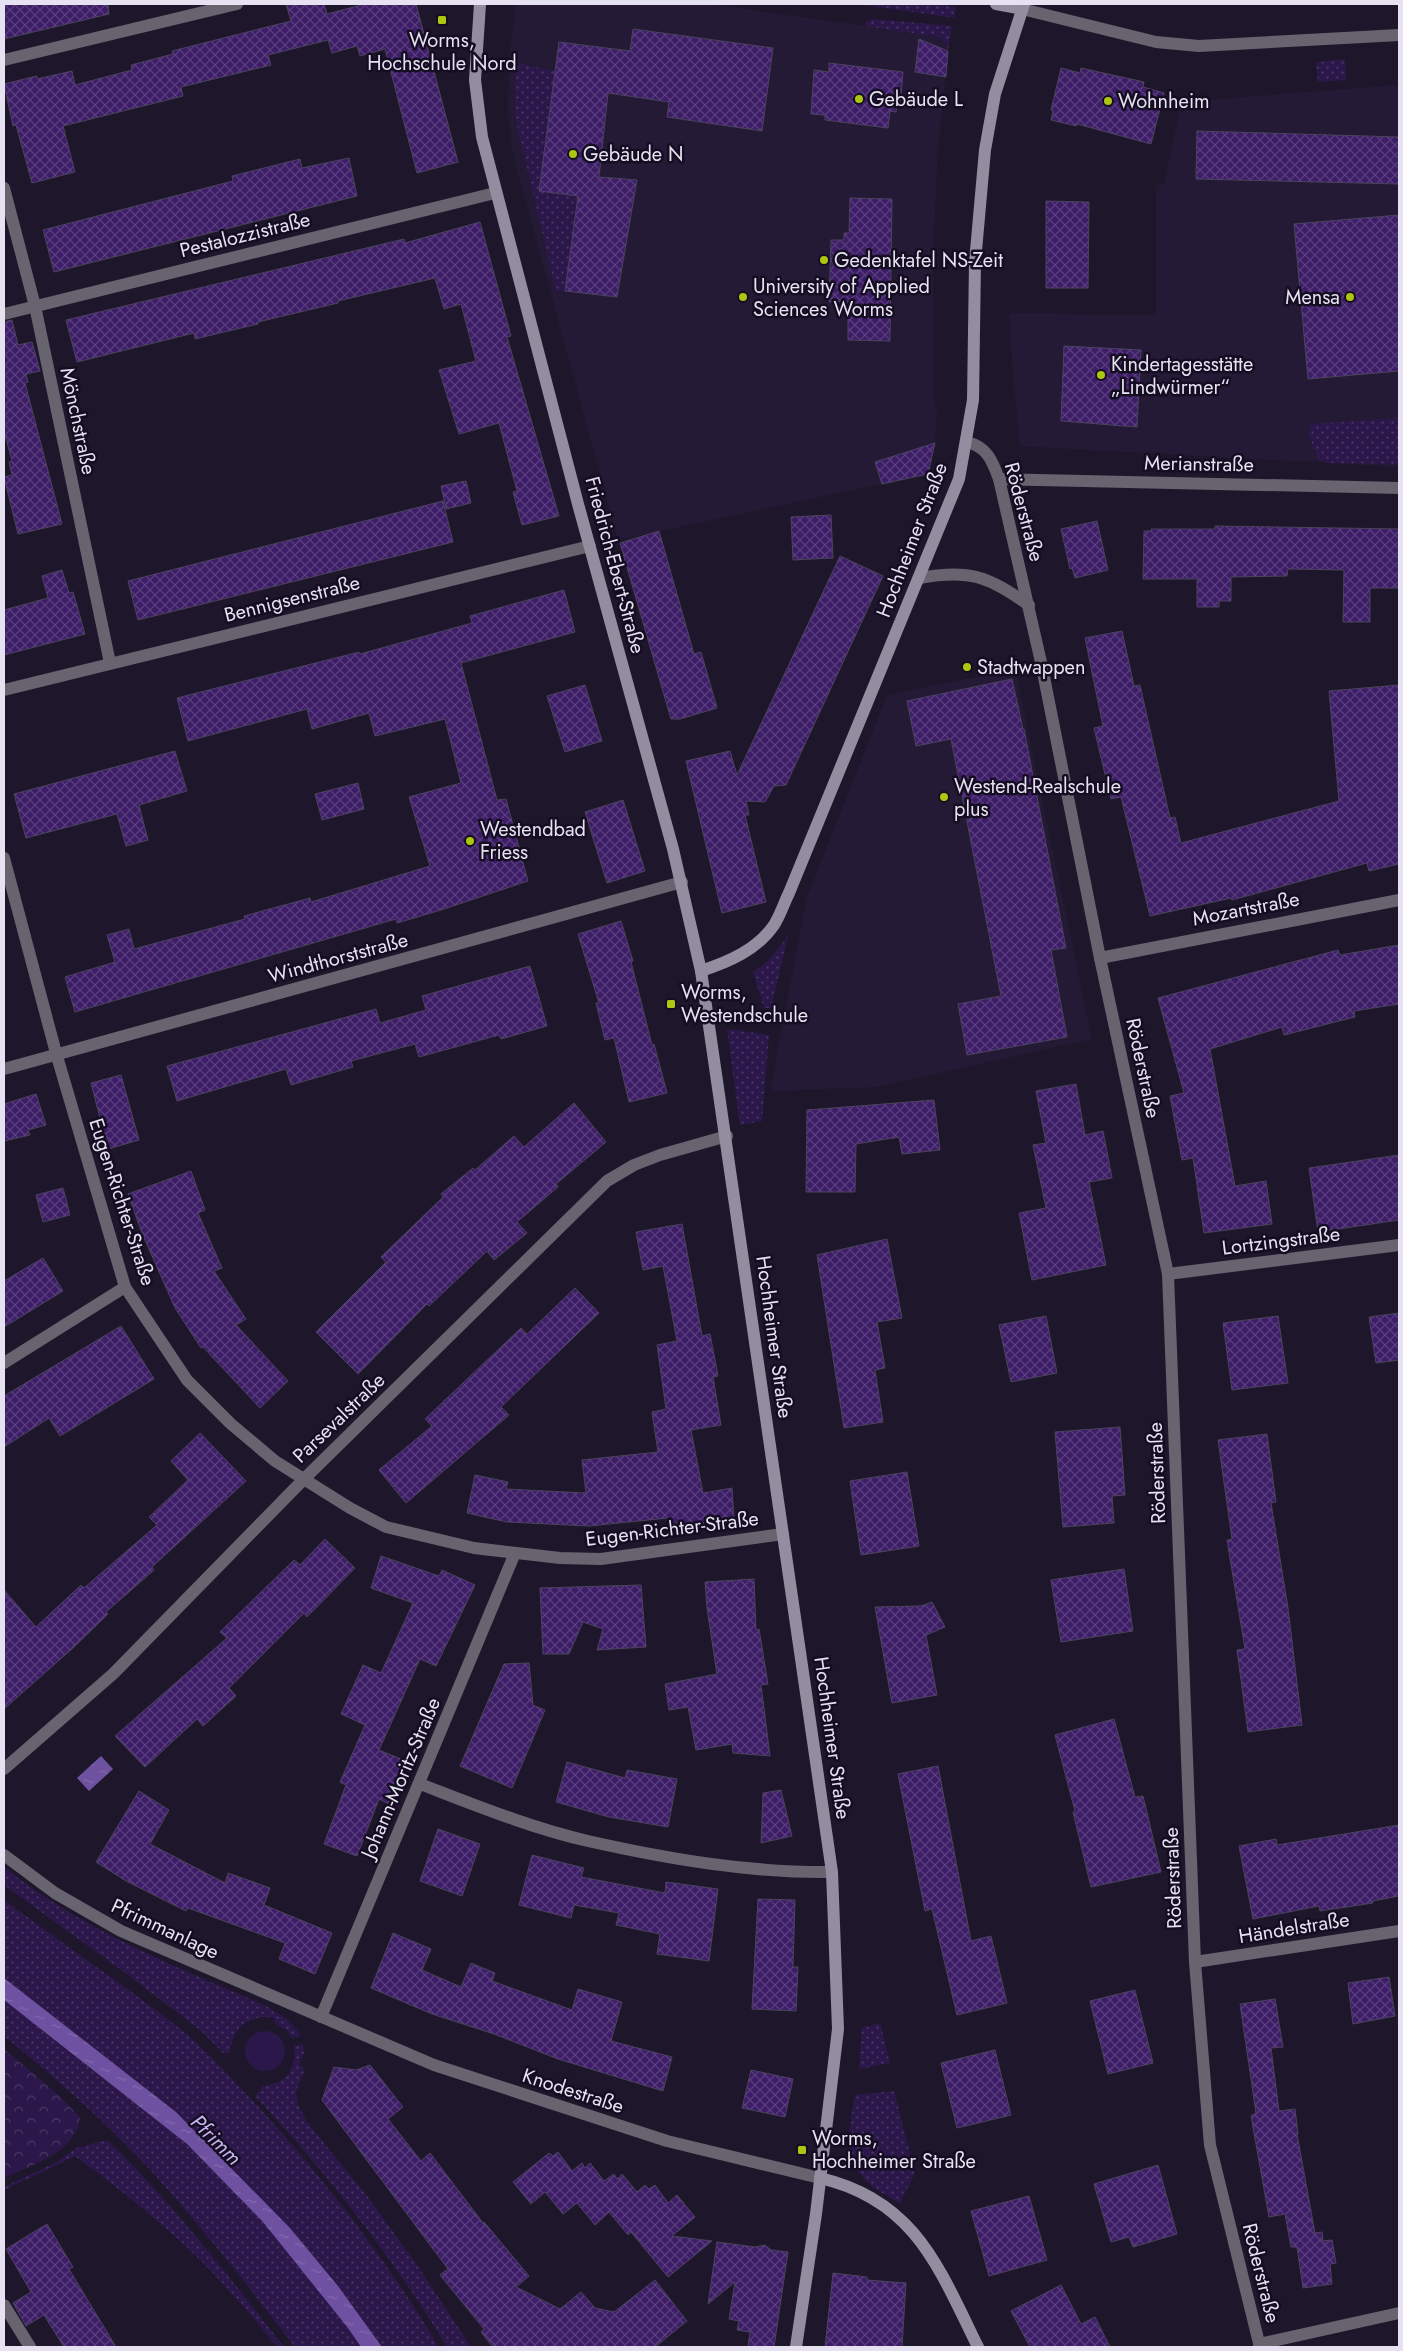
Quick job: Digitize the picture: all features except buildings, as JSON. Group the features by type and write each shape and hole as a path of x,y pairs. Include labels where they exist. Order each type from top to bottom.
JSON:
{"street":[{"path":"4,60 237,4"},
{"name":"Friedrich-Ebert-Straße","path":"480,4 475,52 477,108 495,193 682,882 701,971 727,1136"},
{"path":"996,4 1023,6 1156,42 1199,46 1399,35"},
{"name":"Hochheimer Straße","path":"701,971 743,954 774,926 919,578 958,479 967,442 973,400 974,262 985,150 995,94 1023,6"},
{"name":"Mönchstraße","path":"4,188 35,306 110,663"},
{"name":"Pestalozzistraße","path":"4,314 495,193"},
{"name":"Röderstraße","path":"967,442 982,447 989,455 999,479 1029,605 1100,958 1168,1274 1195,1962 1210,2144 1259,2346"},
{"name":"Merianstraße","path":"999,479 1399,488"},
{"name":"Bennigsenstraße","path":"4,690 590,546"},
{"path":"919,578 943,574 966,574 987,579 1029,605"},
{"name":"Eugen-Richter-Straße","path":"4,858 56,1054 125,1287 188,1380 231,1424 275,1461 350,1508 386,1527 474,1548 560,1558 602,1559 783,1534"},
{"name":"Windthorststraße","path":"4,1069 682,882"},
{"name":"Mozartstraße","path":"1100,958 1399,900"},
{"name":"Hochheimer Straße","path":"727,1136 832,1872 838,2029 820,2178 796,2347"},
{"name":"Parsevalstraße","path":"4,1770 113,1674 304,1480 608,1181 634,1165 660,1155 727,1136"},
{"name":"Lortzingstraße","path":"1168,1274 1399,1245"},
{"path":"4,1363 125,1287"},
{"name":"Johann-Moritz-Straße","path":"321,2018 515,1553"},
{"path":"420,1784 496,1813 587,1841 707,1864 786,1872 832,1872"},
{"name":"Pfrimmanlage","path":"4,1855 55,1893 121,1932 321,2018"},
{"name":"Händelstraße","path":"1195,1962 1399,1931"},
{"name":"Knodestraße","path":"321,2018 434,2065 545,2103 668,2141 820,2178"},
{"path":"820,2178 845,2184 868,2195 904,2222 922,2242 941,2272 978,2347"},
{"path":"4,2305 30,2347"},
{"path":"1259,2346 1399,2313"}],"shaded area":[{"name":"University of Applied Sciences Worms","path":"516,4 710,4 942,37 947,44 948,51 938,148 933,255 934,399 937,412 935,443 928,474 618,540 513,154 508,113 509,58"},
{"path":"1399,85 1399,467 1020,446 1009,313 1156,315 1156,185 1164,184 1181,102"},
{"name":"Westend-Realschule plus","path":"1015,669 1092,1039 877,1087 770,1091 806,900 887,695"}],"green space":[{"path":"829,4 932,4 956,7 954,18 865,5"},
{"path":"873,19 952,26 948,51 947,44 940,37 865,26 866,22"},
{"path":"1345,59 1346,80 1318,82 1316,62"},
{"path":"515,61 528,66 556,71 540,191 578,196 565,291 556,291 515,116"},
{"path":"1399,418 1399,464 1329,463 1319,460 1308,434 1313,424"},
{"path":"788,936 771,1008 764,1008 753,972 768,961"},
{"path":"727,1029 769,1035 762,1121 740,1125"},
{"path":"4,1867 65,1910 97,1928 164,1961 266,2006 288,2020 301,2035 292,2039 288,2032 274,2022 275,2018 258,2018 244,2024 234,2036 230,2053 223,2053 200,2030 4,1885"},
{"path":"4,1900 178,2027 204,2050 269,2119 330,2191 360,2229 439,2347 382,2347 338,2286 290,2228 176,2112 4,1978"},
{"path":"4,2000 187,2144 263,2222 361,2347 295,2347 191,2216 154,2174 81,2102 4,2036"},
{"path":"880,2023 890,2063 859,2069 862,2028"},
{"path":"265,2031 276,2034 282,2040 285,2051 282,2062 276,2068 265,2071 254,2068 248,2062 245,2051 248,2040 254,2034"},
{"path":"303,2044 304,2053 299,2064 305,2069 296,2092 298,2105 307,2122 367,2196 417,2265 471,2347 447,2347 404,2281 358,2217 308,2155 255,2096 263,2086 271,2085 284,2079 294,2062 294,2046"},
{"path":"4,2049 55,2092 80,2117 77,2129 62,2148 51,2156 4,2178"},
{"path":"894,2091 915,2173 900,2203 868,2182 858,2172 852,2160 850,2147 851,2115 855,2095"},
{"path":"107,2140 177,2214 284,2347 277,2347 229,2290 180,2241 129,2197 75,2156 4,2190 4,2187 57,2162 76,2148"}],"water":[{"path":"101,1756 113,1769 89,1791 77,1778"},
{"path":"4,1978 176,2112 290,2228 338,2286 382,2347 361,2347 263,2222 187,2144 4,2000"}],"place":[{"name":"Worms, Hochschule Nord","path":"442,20"},
{"name":"Gebäude L","path":"859,99"},
{"name":"Wohnheim","path":"1108,101"},
{"name":"Gebäude N","path":"573,154"},
{"name":"Gedenktafel NS-Zeit","path":"824,260"},
{"name":"University of Applied Sciences Worms","path":"743,297"},
{"name":"Mensa","path":"1350,297"},
{"name":"Kindertagesstätte „Lindwürmer“","path":"1101,375"},
{"name":"Stadtwappen","path":"967,667"},
{"name":"Westend-Realschule plus","path":"944,797"},
{"name":"Westendbad Friess","path":"470,841"},
{"name":"Worms, Westendschule","path":"671,1004"},
{"name":"Worms, Hochheimer Straße","path":"802,2150"}],"water label":[{"name":"Pfrimm","path":"216,2140"}]}
